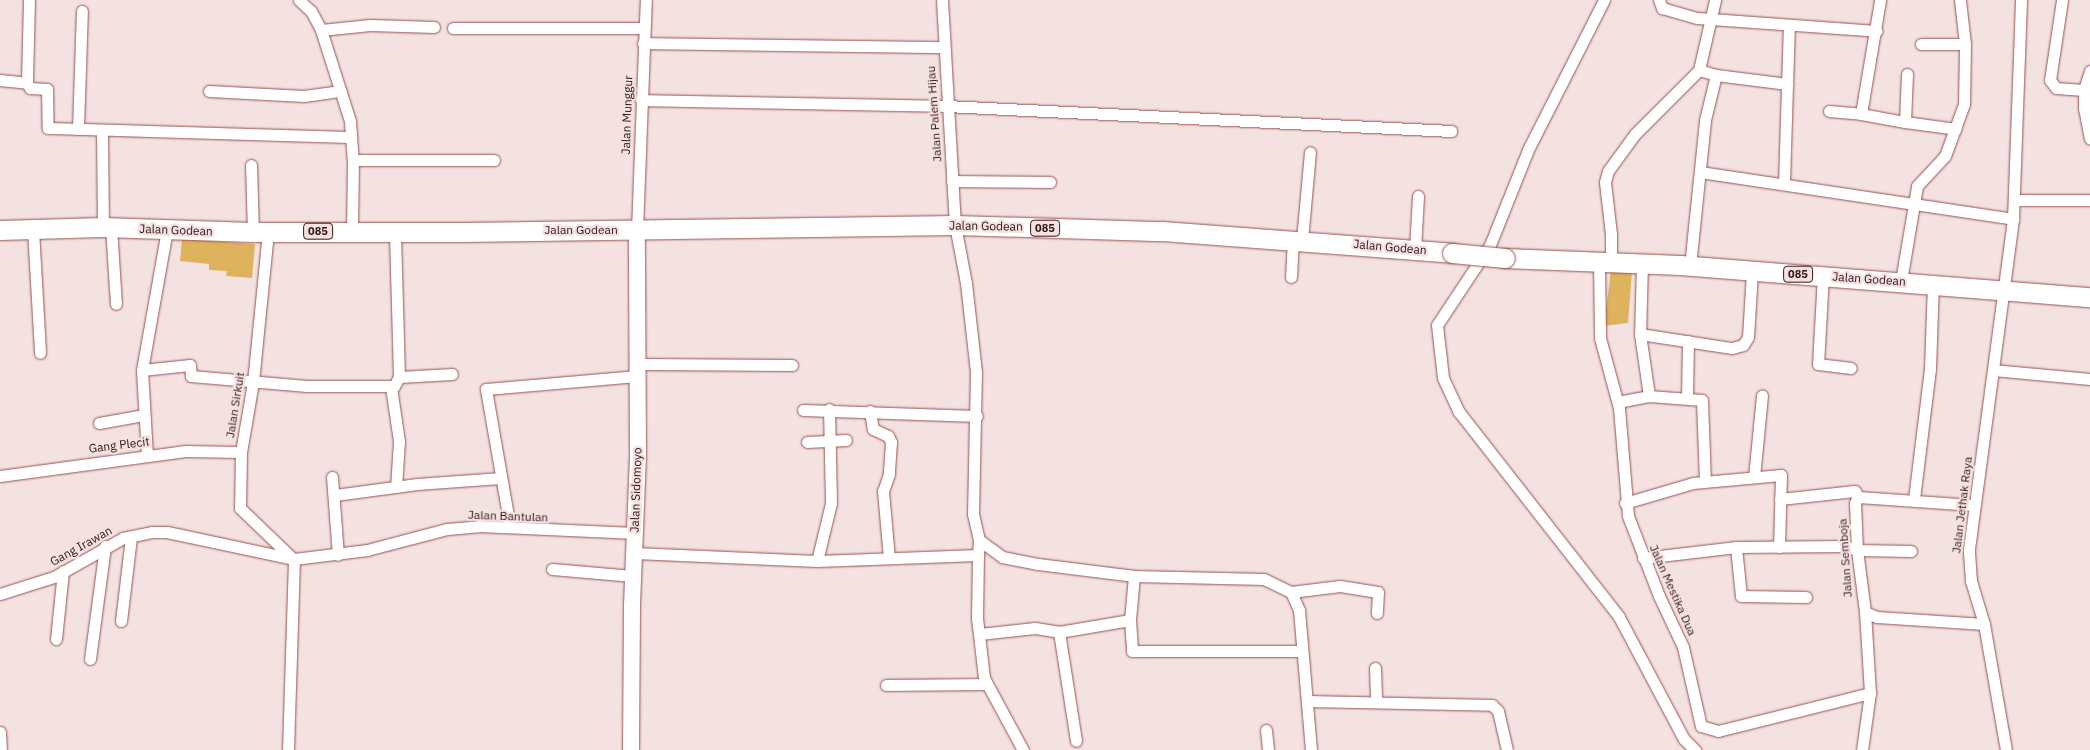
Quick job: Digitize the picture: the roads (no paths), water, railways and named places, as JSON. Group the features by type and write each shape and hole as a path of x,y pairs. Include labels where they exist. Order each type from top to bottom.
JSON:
{"main road":[{"name":"Jalan Godean","path":"0,230 107,227 261,232 955,226 1162,231 1298,240 1505,258 1690,266 1933,283 2090,297"},
{"name":"Jalan Sidomoyo","path":"632,750 637,230"}],"street":[{"path":"29,0 27,83 30,88 47,89 48,128 351,138"},
{"path":"298,0 311,11 321,30 341,91 351,138 353,160 352,230"},
{"name":"Jalan Munggur","path":"637,230 646,0"},
{"name":"Jalan Palem Hijau","path":"942,0 946,106 955,226 970,322 977,416 973,514 979,540 976,588 986,684"},
{"path":"1604,0 1528,150 1490,245 1437,325 1443,378 1459,412 1619,617 1684,739 1695,750"},
{"path":"1659,0 1662,8 1718,21 1877,31"},
{"path":"1690,266 1705,120 1706,72 1718,21 1715,0"},
{"path":"1861,114 1877,31 1880,0"},
{"path":"1901,281 1908,253 1912,204 1917,186 1945,156 1964,104 1965,44 1960,0"},
{"name":"Jalan Jethak Raya","path":"2006,750 1984,624 1971,581 1969,549 1973,505 2013,219 2021,0"},
{"path":"2062,0 2050,80 2056,88 2084,90"},
{"path":"78,129 82,11"},
{"path":"321,30 370,26 434,27"},
{"path":"1784,182 1789,26"},
{"path":"453,28 644,28"},
{"path":"643,43 943,46"},
{"path":"1921,44 1965,44"},
{"path":"2090,71 2084,90 2084,120 2090,138"},
{"path":"1706,72 1788,84"},
{"name":"Jalan Mestika Dua","path":"1706,72 1635,134 1608,171 1605,182 1611,234 1605,262 1600,338 1618,402 1626,503 1643,558 1683,648 1701,726 1718,731 1735,728 1870,693"},
{"path":"1905,122 1907,74"},
{"path":"0,80 27,83"},
{"path":"208,90 304,96 341,91"},
{"path":"641,100 946,106 1451,131"},
{"path":"1829,111 1861,114 1956,129"},
{"path":"102,131 107,227 116,304"},
{"path":"1291,277 1310,152"},
{"path":"353,160 494,160"},
{"name":"Jalan Sirkuit","path":"251,165 261,232 253,382 241,452 240,508 294,560"},
{"path":"1700,172 1784,182 2013,219"},
{"path":"952,181 1050,182"},
{"path":"1415,250 1418,196"},
{"path":"2014,200 2090,200"},
{"path":"33,230 40,353"},
{"path":"147,455 142,370 167,230"},
{"path":"395,230 399,377 391,387 399,441 396,487"},
{"path":"1642,264 1640,334 1649,396"},
{"path":"1640,334 1732,348 1746,342 1752,271"},
{"path":"1823,276 1818,364 1850,368"},
{"path":"1914,499 1930,369 1933,283"},
{"path":"1687,398 1688,341"},
{"path":"142,370 190,365 191,376 253,382 391,387"},
{"path":"510,527 486,389 637,370 792,366"},
{"path":"1993,370 2090,380"},
{"path":"399,377 452,374"},
{"path":"1754,477 1762,395"},
{"path":"1618,402 1649,396 1702,400 1705,482"},
{"path":"803,410 829,409 977,416"},
{"path":"817,560 831,503 829,409"},
{"path":"870,411 873,429 888,436 891,442 889,474 883,491 889,558"},
{"path":"99,423 144,415"},
{"path":"807,442 846,440"},
{"name":"Gang Plecit","path":"0,476 185,451 241,452"},
{"path":"1626,503 1705,482 1781,475 1779,547"},
{"path":"332,478 335,496 338,555"},
{"path":"335,496 396,487 502,478"},
{"path":"1780,499 1855,491 1858,498 1914,499 1973,505"},
{"name":"Jalan Semboja","path":"1858,498 1855,503 1857,550 1866,612 1877,617 1984,624"},
{"name":"Jalan Bantulan","path":"294,560 338,555 447,529 479,526 635,533"},
{"name":"Gang Irawan","path":"0,594 40,583 105,546 131,537 167,532 294,560"},
{"path":"121,620 131,537"},
{"path":"979,540 1002,557 1134,576 1264,580 1291,592 1333,586 1378,592 1377,613"},
{"path":"90,660 105,546"},
{"path":"1643,558 1736,547 1845,546 1857,550 1911,551"},
{"path":"1736,547 1741,596 1806,598"},
{"path":"635,553 817,560 978,555"},
{"path":"288,750 294,560"},
{"path":"552,569 633,576"},
{"path":"56,639 63,571"},
{"path":"1134,576 1130,620 1130,648 1136,652 1302,651"},
{"path":"1291,592 1299,610 1311,750"},
{"path":"1862,750 1870,693 1866,612"},
{"path":"980,634 1035,628 1059,632 1130,620"},
{"path":"1059,632 1076,741"},
{"path":"1375,668 1376,702"},
{"path":"886,686 986,684 1022,750"},
{"path":"1307,701 1492,705 1498,711 1507,750"},
{"path":"1266,730 1268,750"},
{"path":"0,732 1,750"}]}
